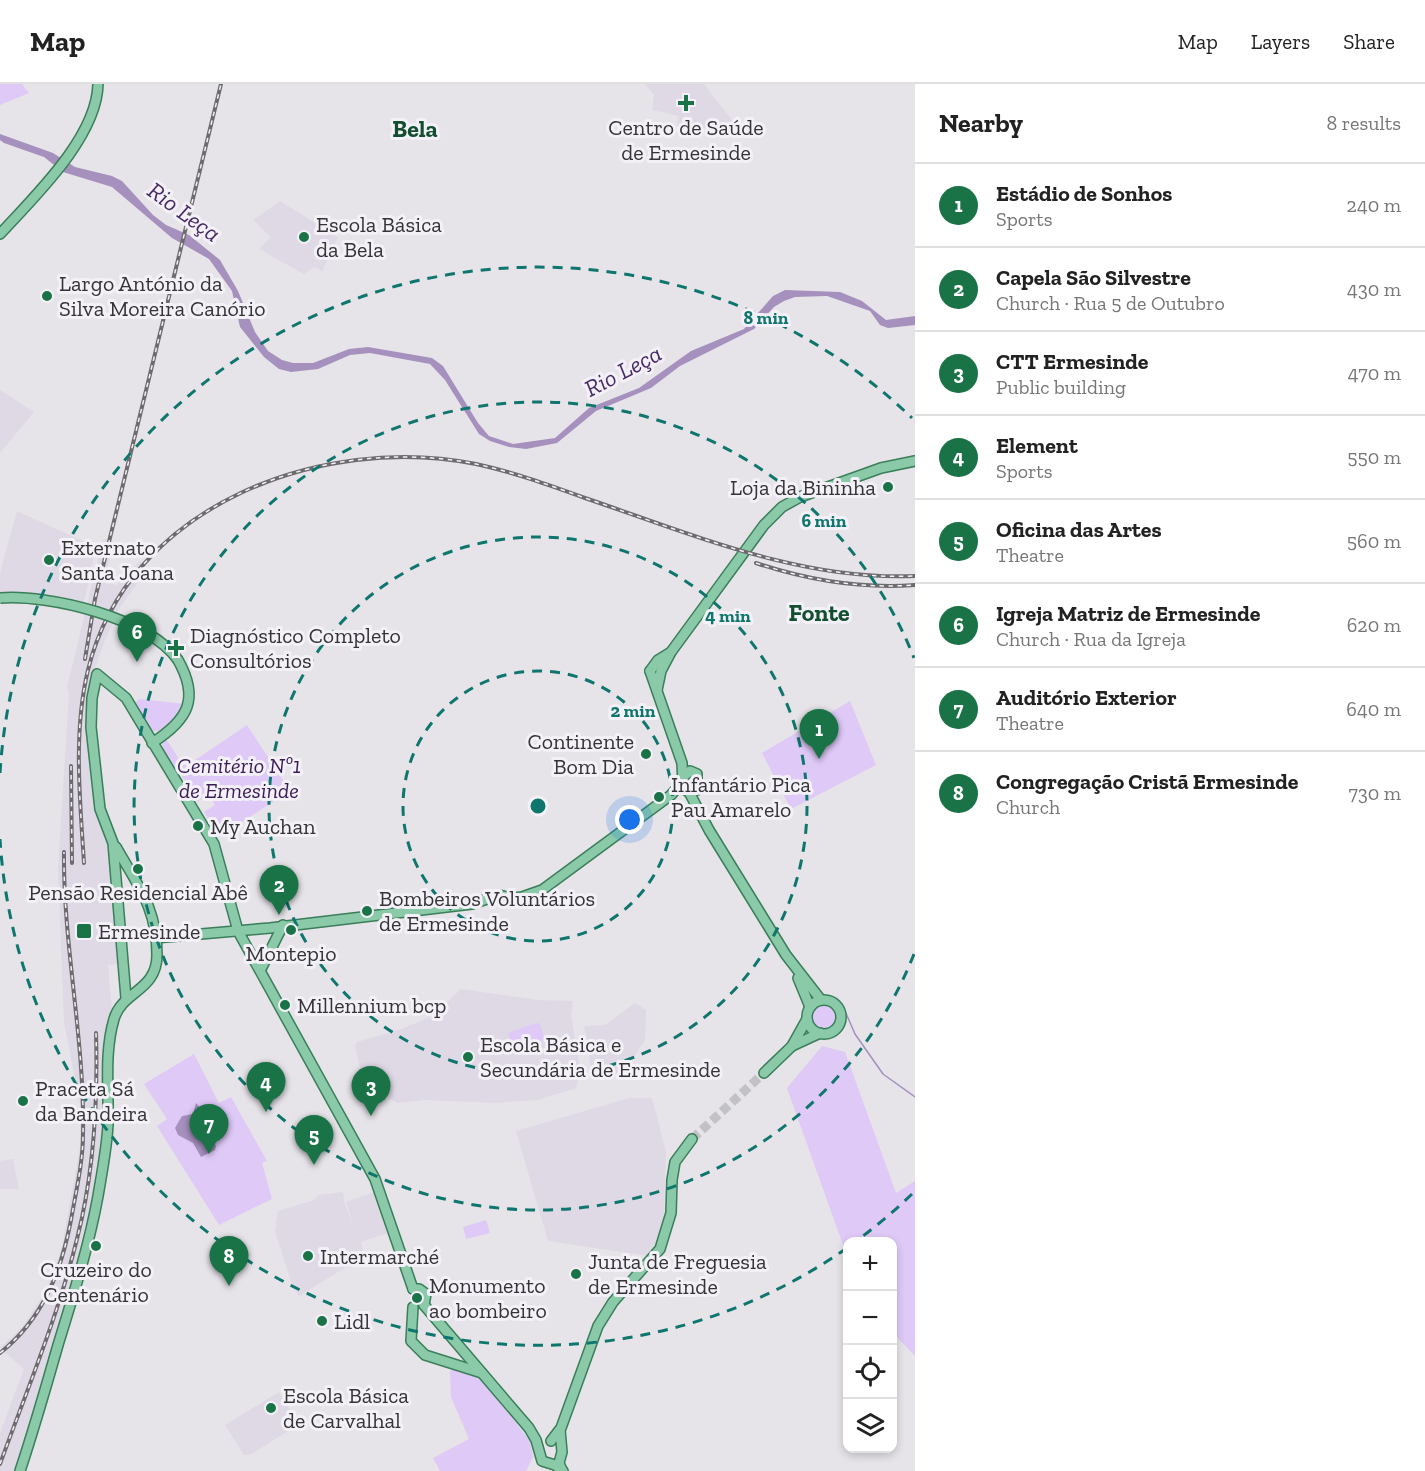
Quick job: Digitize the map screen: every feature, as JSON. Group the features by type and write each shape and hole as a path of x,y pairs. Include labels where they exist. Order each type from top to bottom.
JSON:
{"main road":[{"path":"0,234 84,135 93,112 98,84"},
{"path":"657,690 661,670 671,652 764,525 782,507 800,497 881,468 914,461"},
{"path":"0,598 46,600 99,614 157,638 178,660 190,685 187,708 174,727 152,743"},
{"path":"650,671 658,660 671,652"},
{"path":"650,671 661,670"},
{"path":"650,671 682,763 688,791 709,831 795,970 821,1000 832,1002 840,1015 835,1029 792,1046"},
{"path":"22,1471 79,1275 98,1197 108,1125 107,1075 113,1024 126,998 121,866 100,809 91,727 92,698 97,674 123,695 214,844 238,931 375,1179 413,1289 408,1299 412,1307 410,1336 413,1346 419,1352 482,1373"},
{"path":"686,776 698,777 698,807"},
{"path":"155,938 238,931 511,898 542,890 671,795 686,776"},
{"path":"671,795 692,792 698,785"},
{"path":"121,866 148,900 157,961 151,979 140,992 126,998"},
{"path":"261,969 283,925"},
{"path":"764,1073 792,1046 807,1019 810,1007 795,970"},
{"path":"810,1007 821,1000"},
{"path":"807,1019 812,1028 820,1033"},
{"path":"556,1462 561,1449 561,1428 598,1326 614,1302 660,1249 671,1213 675,1162 692,1139"},
{"path":"413,1289 424,1292 427,1297 424,1305"},
{"path":"412,1307 424,1305"},
{"path":"424,1305 529,1428 561,1449"},
{"path":"529,1428 542,1461 556,1462"},
{"path":"538,1451 561,1428"},
{"path":"556,1462 562,1471"}],"shaded area":[{"name":"Centro de Saúde de Ermesinde","path":"645,84 704,84 734,123 721,132 701,127 691,133 677,126 678,116 652,110 654,95"},
{"path":"0,134 53,153 75,167 112,176 122,181 153,215 166,225 189,235 220,260 238,291 255,332 268,351 282,360 293,363 313,363 349,349 368,347 432,358 443,366 478,423 489,436 513,444 555,438 589,408 639,388 691,351 744,329 773,296 785,290 840,292 862,301 886,320 915,316 915,325 888,328 880,325 870,311 827,296 795,297 774,307 754,329 680,366 651,388 596,411 557,443 526,449 509,447 490,441 479,434 445,380 430,364 370,353 350,355 318,369 291,372 279,369 264,357 240,327 232,291 209,259 172,238 112,187 63,172 44,157 4,143 0,140"},
{"name":"Escola Básica da Bela","path":"280,201 338,237 322,271 314,267 304,274 259,249 271,237 253,220"},
{"path":"0,390 34,412 0,453"},
{"name":"Externato Santa Joana","path":"17,511 96,547 84,602 47,594 0,594 0,573"},
{"path":"103,539 113,541 104,583 117,585 140,561 147,570 121,606 105,640 94,670 88,703 88,754 96,810 108,841 118,964 108,965 112,1011 106,1035 103,1123 90,1208 65,1303 15,1471 0,1471 0,1433 24,1369 0,1348 22,1327 47,1290 62,1247 80,1147 80,1104 64,1022 58,870 69,693 67,687"},
{"name":"Escola Básica e Secundária de Ermesinde","path":"461,989 538,1000 573,1001 571,1015 580,1068 576,1088 537,1100 496,1103 425,1100 398,1103 388,1098 385,1081 372,1087 366,1075 362,1077 355,1045 357,1042 401,1029 433,1016"},
{"path":"635,1003 646,1010 645,1040 627,1067 617,1074 596,1079 592,1074 584,1026 605,1025"},
{"path":"629,1098 652,1098 666,1152 664,1218 658,1240 649,1256 548,1241 516,1131"},
{"path":"196,1103 205,1113 206,1131 216,1146 215,1150 201,1157 193,1143 178,1135 175,1128 182,1116 193,1114"},
{"path":"13,1159 19,1189 0,1189 0,1161"},
{"path":"343,1192 344,1201 354,1227 346,1202 374,1192 388,1233 361,1242 364,1256 299,1296 292,1285 275,1231 278,1211 314,1200 319,1195"},
{"name":"Escola Básica de Carvalhal","path":"279,1392 299,1424 250,1455 244,1455 225,1425"}],"green space":[{"path":"0,84 22,84 29,93 0,105"},
{"path":"139,699 185,704 168,726 152,731 135,703"},
{"path":"850,701 876,765 791,809 762,753"},
{"name":"Cemitério Nº1 de Ermesinde","path":"247,725 290,791 219,837 204,812 215,805 208,794 197,802 177,768 173,770 162,745 166,739 183,765 188,765"},
{"path":"823,1005 832,1008 835,1017 832,1026 823,1029 814,1026 811,1017 814,1008"},
{"path":"536,1023 540,1024 545,1040 513,1049 508,1033"},
{"path":"822,1046 845,1052 896,1193 915,1181 915,1356 897,1337 897,1237 843,1237 843,1245 787,1088"},
{"path":"194,1054 219,1103 231,1097 267,1161 262,1163 272,1199 219,1225 157,1126 167,1119 144,1084"},
{"path":"486,1220 490,1233 466,1239 463,1227"},
{"path":"453,1369 480,1378 530,1441 533,1457 526,1471 440,1471 433,1458 469,1439 451,1397 450,1371"}],"waterway":[{"path":"842,1004 855,1034 883,1074 915,1097"}],"tunnel":[{"path":"692,1139 764,1073"}],"railway":[{"path":"85,659 95,599 221,84"},
{"path":"84,863 79,766 80,717 88,670 110,613 144,564 188,524 240,494 297,472 356,460 417,457 476,464 531,479 706,540 788,563 872,576 915,576"},
{"path":"756,563 834,582 875,586 915,585"},
{"path":"71,766 72,863"},
{"path":"0,1353 28,1325 48,1293 67,1239 81,1166 83,1099 67,922 64,852"},
{"path":"0,1464 51,1325 83,1214 94,1137 96,1033"}],"place":[{"name":"Centro de Saúde de Ermesinde","path":"686,103"},
{"name":"Escola Básica da Bela","path":"304,237"},
{"name":"Largo António da Silva Moreira Canório","path":"47,296"},
{"name":"Loja da Bininha","path":"888,487"},
{"name":"Externato Santa Joana","path":"49,560"},
{"name":"Diagnóstico Completo Consultórios","path":"176,648"},
{"name":"Igreja Matriz de Ermesinde","path":"137,662"},
{"name":"Continente Bom Dia","path":"646,754"},
{"name":"Estádio de Sonhos","path":"819,759"},
{"name":"Infantário Pica Pau Amarelo","path":"659,797"},
{"name":"My Auchan","path":"198,826"},
{"name":"Pensão Residencial Abê","path":"138,869"},
{"name":"Bombeiros Voluntários de Ermesinde","path":"367,911"},
{"name":"Capela São Silvestre","path":"279,915"},
{"name":"Montepio","path":"291,930"},
{"name":"Ermesinde","path":"84,931"},
{"name":"Millennium bcp","path":"285,1005"},
{"name":"Escola Básica e Secundária de Ermesinde","path":"468,1057"},
{"name":"Praceta Sá da Bandeira","path":"23,1101"},
{"name":"Element","path":"266,1112"},
{"name":"CTT Ermesinde","path":"371,1116"},
{"name":"Auditório Exterior","path":"209,1154"},
{"name":"Oficina das Artes","path":"314,1165"},
{"name":"Cruzeiro do Centenário","path":"96,1246"},
{"name":"Intermarché","path":"308,1256"},
{"name":"Junta de Freguesia de Ermesinde","path":"576,1274"},
{"name":"Congregação Cristã Ermesinde","path":"229,1286"},
{"name":"Monumento ao bombeiro","path":"417,1298"},
{"name":"Lidl","path":"322,1321"},
{"name":"Escola Básica de Carvalhal","path":"271,1408"}],"district":[{"name":"Bela","path":"415,129"},
{"name":"Fonte","path":"819,613"}],"water label":[{"name":"Rio Leça","path":"184,212"},
{"name":"Rio Leça","path":"623,371"}]}
